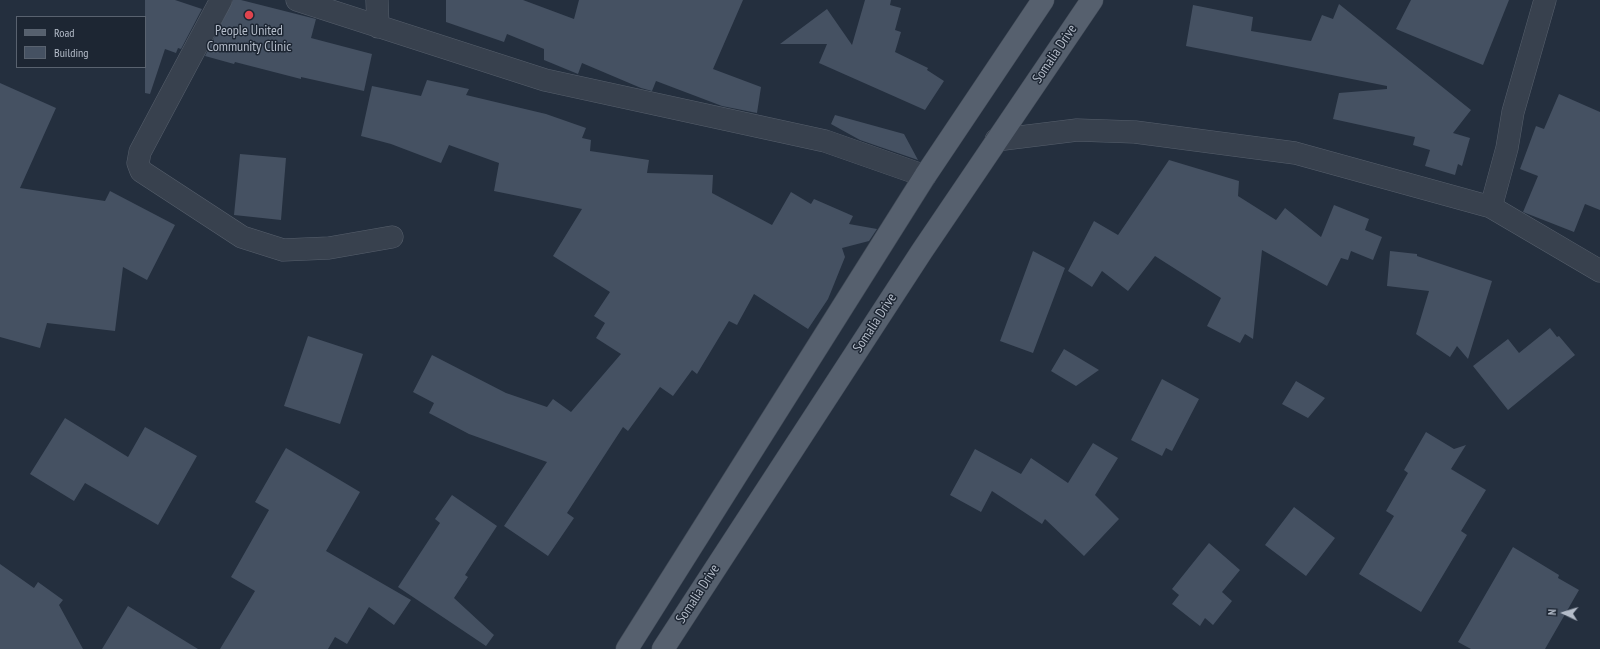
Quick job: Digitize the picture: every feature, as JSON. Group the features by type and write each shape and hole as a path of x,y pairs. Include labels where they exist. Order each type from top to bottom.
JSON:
{"main road":[{"path":"627,649 925,176 1043,0"},
{"name":"Somalia Drive","path":"663,649 996,140 1092,0"}],"street":[{"path":"221,0 140,152 138,163 141,171 242,237 283,250 329,248 392,237"},
{"path":"297,0 545,80 825,141 925,176"},
{"path":"377,0 378,27"},
{"path":"1491,207 1507,148 1513,112 1545,0"},
{"path":"996,140 1077,130 1135,132 1295,153 1491,207 1600,271"}],"building":[{"path":"145,0 175,0 202,9 181,49 178,48 176,53 165,49 150,94 145,93"},
{"path":"233,0 241,0 316,19 311,38 372,54 364,91 301,77 301,79 205,56"},
{"path":"446,0 523,0 574,19 579,0 743,0 713,69 761,87 757,113 722,106 656,81 652,91 641,88 582,63 578,74 544,60 544,49 507,34 504,42 446,22"},
{"path":"865,0 891,0 890,5 901,8 895,30 901,32 895,52 928,68 927,70 944,81 925,110 819,63 827,44 780,44 827,9 852,45"},
{"path":"1411,0 1509,0 1483,65 1396,29"},
{"path":"1339,4 1471,110 1453,133 1470,138 1462,166 1458,164 1455,175 1425,166 1430,150 1413,145 1415,137 1333,119 1339,93 1387,89 1387,86 1186,46 1193,5 1253,17 1251,31 1311,41 1322,15 1333,19"},
{"path":"427,80 469,89 466,95 546,114 586,128 582,138 591,140 590,151 649,160 647,173 713,175 712,193 772,225 791,192 811,204 814,199 853,216 849,224 877,229 869,241 842,248 845,257 828,299 808,329 754,294 737,325 729,321 697,374 692,370 673,396 660,387 628,431 623,427 567,513 574,518 548,556 504,526 547,462 469,434 429,413 434,403 413,392 432,355 506,393 547,407 553,399 571,412 621,354 596,338 605,323 594,316 610,292 553,256 582,209 494,191 499,163 449,145 441,163 391,144 361,136 372,86 421,96"},
{"path":"0,83 56,108 20,188 105,201 110,191 175,225 147,280 123,267 115,331 47,323 40,348 0,337"},
{"path":"1559,94 1600,112 1600,210 1585,204 1574,232 1523,212 1538,176 1520,169 1536,126 1544,129"},
{"path":"835,115 904,134 918,160 860,140 831,124"},
{"path":"240,154 286,158 281,220 234,215"},
{"path":"1169,160 1239,181 1238,196 1276,220 1285,208 1321,237 1334,205 1369,219 1365,230 1382,237 1373,260 1351,251 1348,260 1341,258 1327,286 1262,250 1253,339 1245,334 1240,343 1207,326 1221,298 1155,256 1128,291 1102,271 1092,287 1068,271 1094,221 1118,235"},
{"path":"1033,251 1065,268 1033,353 1000,341"},
{"path":"1390,251 1417,254 1417,256 1492,281 1468,359 1457,346 1450,357 1416,334 1429,291 1387,286"},
{"path":"1550,328 1575,355 1508,410 1473,366 1508,339 1519,353"},
{"path":"308,336 363,354 340,424 284,406"},
{"path":"1064,349 1099,370 1076,386 1051,371"},
{"path":"1162,379 1199,399 1172,451 1166,448 1162,456 1131,440"},
{"path":"1296,381 1325,398 1308,418 1282,404"},
{"path":"65,418 128,457 145,427 197,456 158,525 85,483 74,501 30,474"},
{"path":"1426,432 1454,449 1466,445 1451,469 1486,490 1461,531 1467,535 1421,612 1359,574 1394,516 1386,511 1408,473 1404,470"},
{"path":"1093,443 1118,458 1095,495 1119,519 1084,556 1045,519 1042,524 992,491 981,512 950,495 975,449 1021,474 1031,458 1068,483"},
{"path":"286,448 360,492 326,551 411,600 394,625 369,607 347,644 335,637 328,649 220,649 255,591 231,577 269,510 255,502"},
{"path":"452,495 497,526 465,575 468,577 454,598 494,635 486,646 398,587 440,523 435,519"},
{"path":"1294,507 1335,538 1306,576 1265,545"},
{"path":"1209,543 1240,570 1222,592 1232,601 1213,625 1205,618 1200,626 1172,604 1179,595 1172,589"},
{"path":"1513,547 1559,575 1558,578 1579,590 1545,649 1471,649 1458,642"},
{"path":"0,564 34,588 38,582 63,600 59,605 83,649 0,649"},
{"path":"128,606 198,649 102,649"}],"place":[{"name":"People United Community Clinic","path":"249,15"}]}
